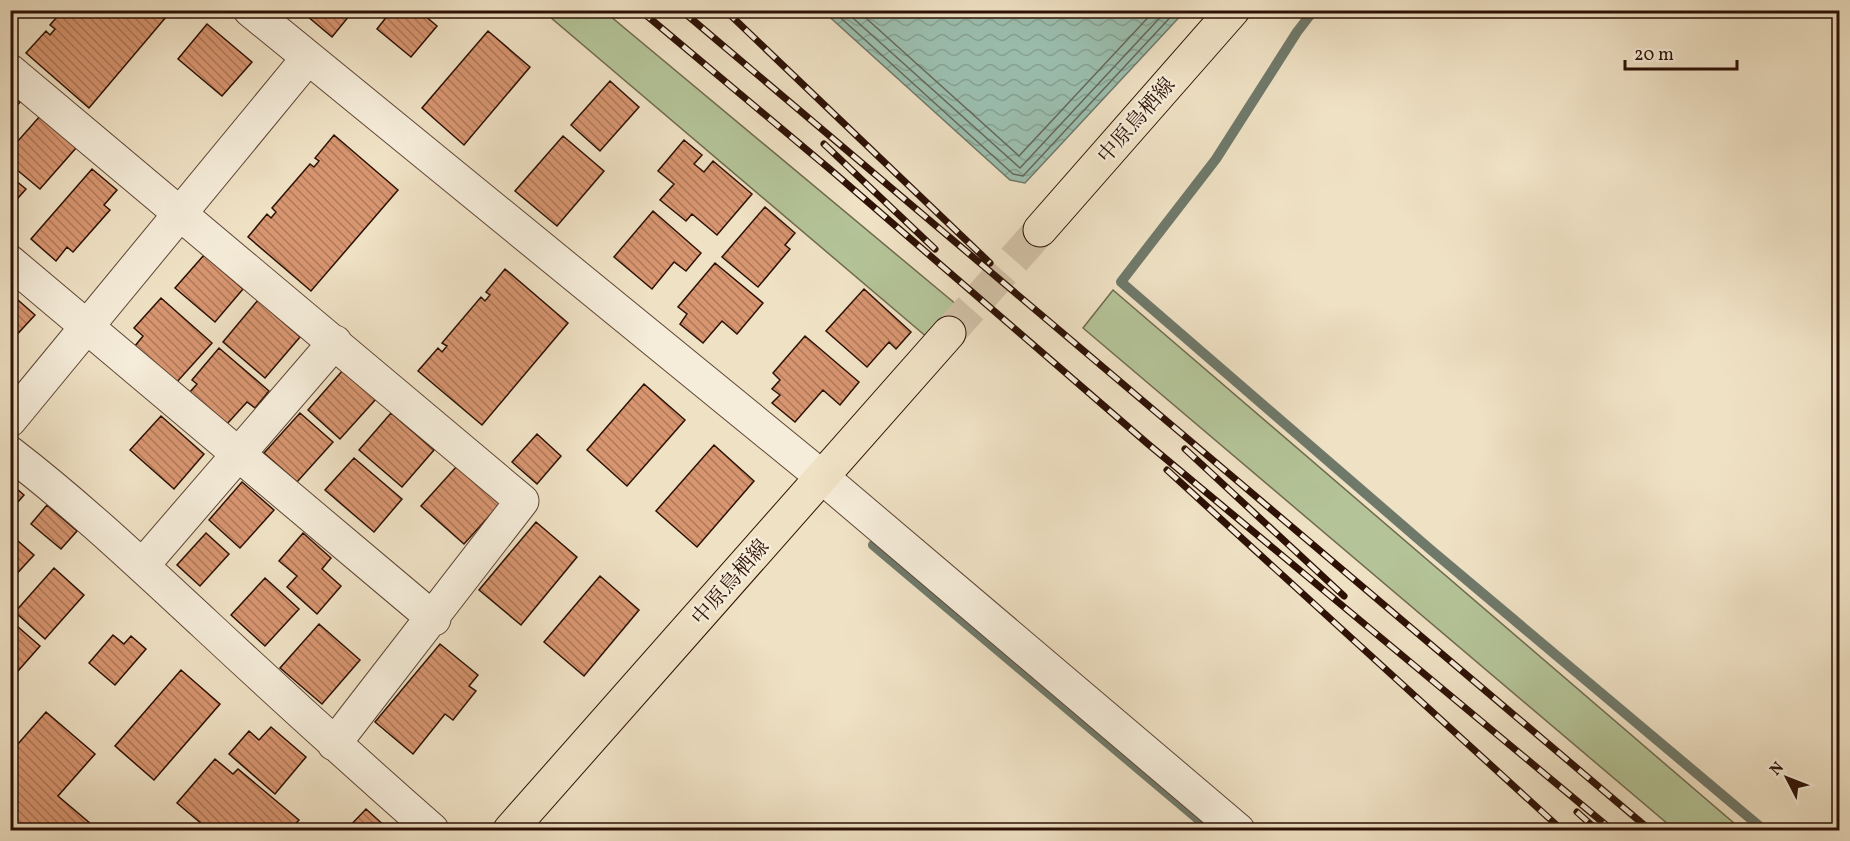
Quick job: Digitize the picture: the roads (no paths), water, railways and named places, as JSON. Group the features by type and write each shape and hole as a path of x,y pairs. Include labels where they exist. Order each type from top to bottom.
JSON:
{"main road":[{"name":"中原鳥栖線","path":"1040,230 1233,10"},
{"name":"中原鳥栖線","path":"510,831 949,333"}],"street":[{"path":"250,10 822,477 1238,831"},
{"path":"10,420 308,58"},
{"path":"10,71 522,501 434,619 334,744"},
{"path":"10,262 434,619"},
{"path":"142,566 335,342"},
{"path":"10,453 45,479 432,831"}],"water":[{"path":"823,11 1185,11 1025,183 1010,180"}],"waterway":[{"path":"1314,10 1297,32 1216,159 1121,282 1431,550 1764,830"},
{"path":"873,545 1211,830"}],"tunnel":[{"path":"949,333 1040,230"}],"railway":[{"path":"640,10 832,171 1148,444 1612,830"},
{"path":"681,10 1650,830"},
{"path":"725,10 990,263"},
{"path":"824,144 935,249"},
{"path":"1185,449 1344,596"},
{"path":"1167,470 1562,830"},
{"path":"1577,812 1597,830"}]}
